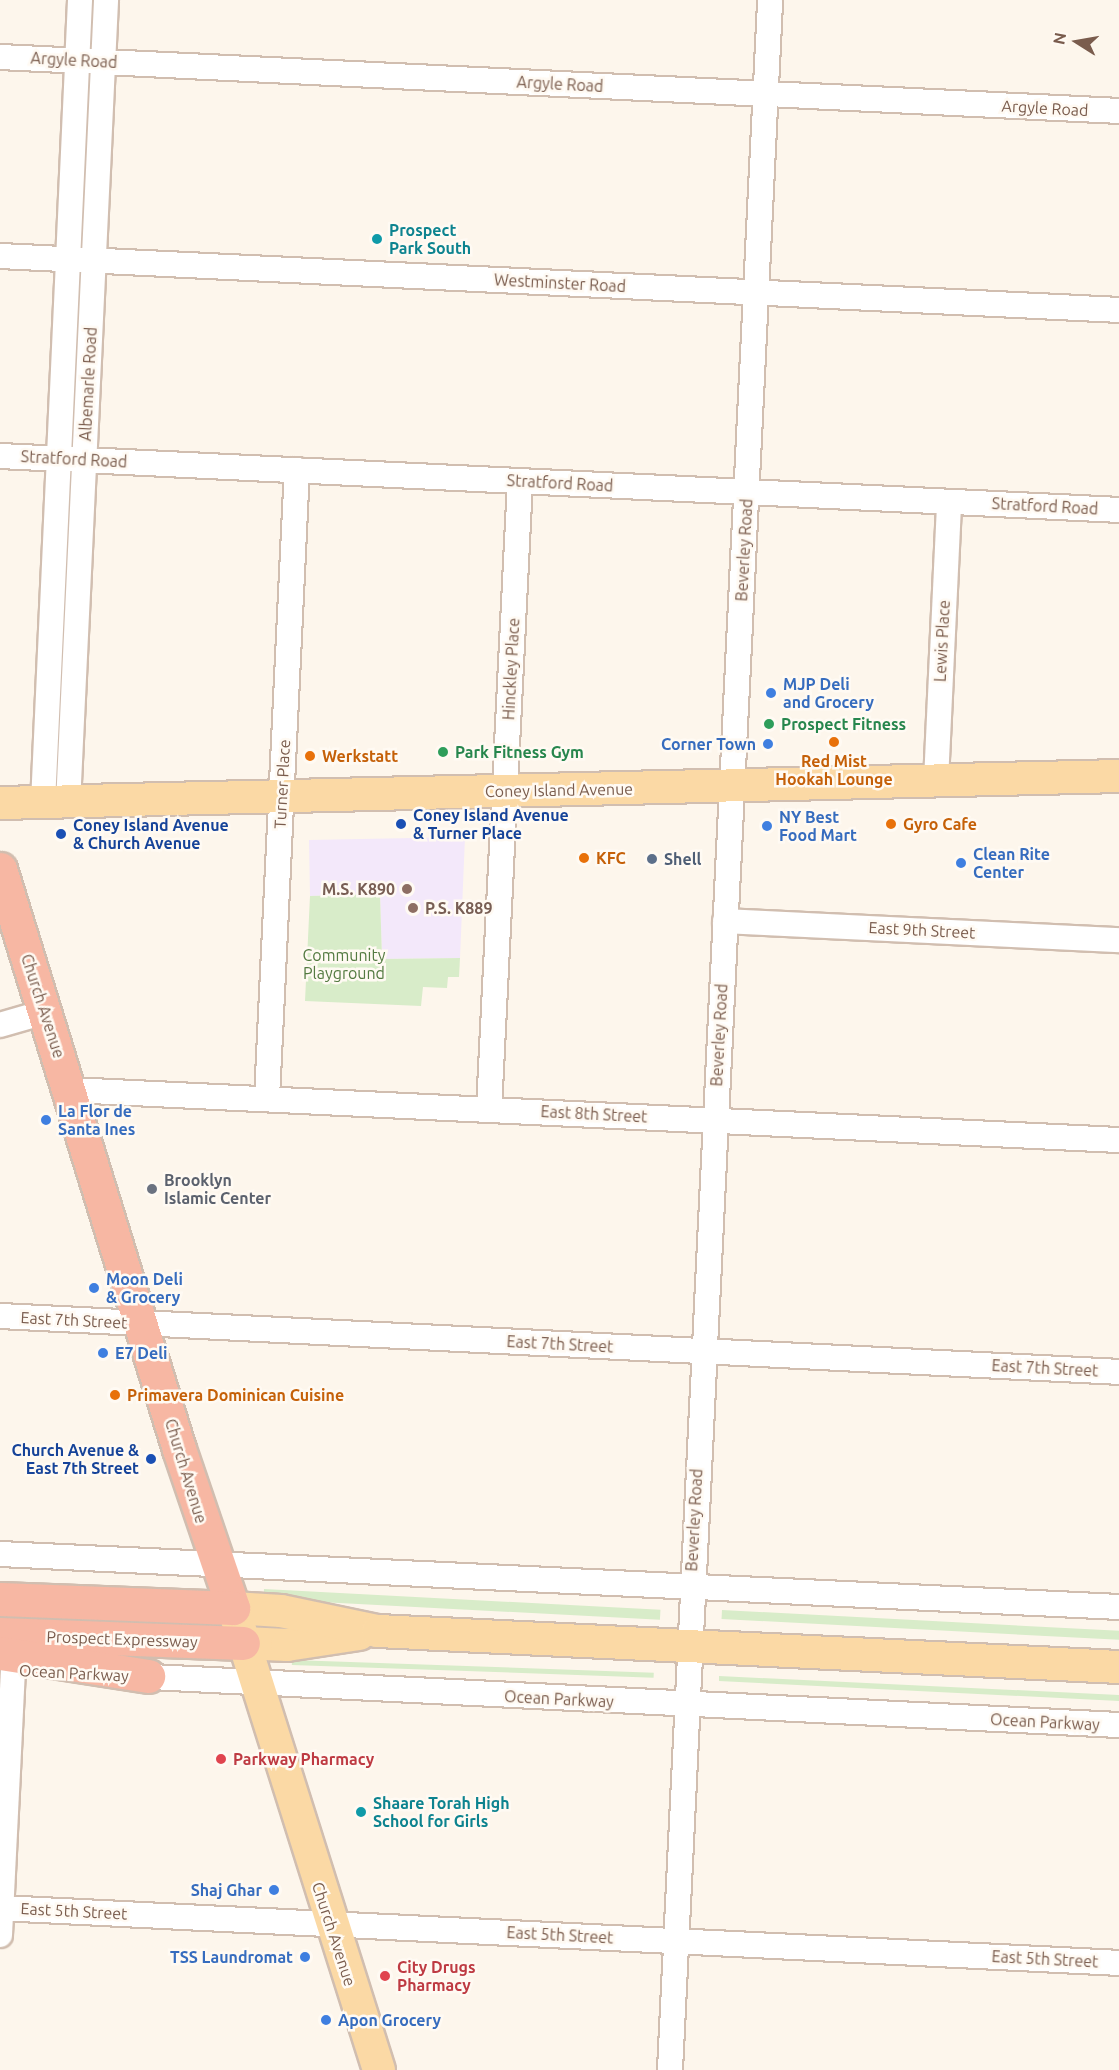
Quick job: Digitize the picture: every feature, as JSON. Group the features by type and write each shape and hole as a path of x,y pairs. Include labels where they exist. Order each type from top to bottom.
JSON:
{"highway":[{"name":"Church Avenue","path":"0,869 232,1608"},
{"path":"0,1599 232,1608"},
{"name":"Prospect Expressway","path":"0,1634 243,1643"},
{"path":"4,1665 148,1676"}],"main road":[{"name":"Coney Island Avenue","path":"0,803 1119,776"},
{"path":"232,1608 281,1611 378,1631 1119,1667"},
{"name":"Church Avenue","path":"232,1608 330,1924 379,2070"},
{"path":"243,1643 287,1645 378,1631"}],"street":[{"name":"Albemarle Road","path":"55,803 44,756 80,0"},
{"name":"Albemarle Road","path":"55,803 70,757 106,0"},
{"name":"Beverley Road","path":"670,2070 713,1120 726,921 770,0"},
{"name":"Argyle Road","path":"0,57 1119,111"},
{"name":"Westminster Road","path":"0,256 1119,310"},
{"name":"Stratford Road","path":"0,456 1119,510"},
{"name":"Turner Place","path":"267,1098 297,470"},
{"name":"Hinckley Place","path":"489,1109 520,481"},
{"name":"Lewis Place","path":"936,781 949,502"},
{"path":"44,756 70,757"},
{"name":"East 9th Street","path":"726,921 1119,940"},
{"path":"0,1025 45,1012"},
{"name":"East 8th Street","path":"70,1090 1119,1140"},
{"name":"East 7th Street","path":"0,1316 1119,1372"},
{"path":"0,1554 1119,1607"},
{"path":"0,1935 4,1665"},
{"name":"Ocean Parkway","path":"148,1676 686,1705 1119,1725"},
{"name":"East 5th Street","path":"1,1908 1119,1963"}],"shaded area":[{"path":"465,837 460,958 382,959 380,894 310,896 309,840"}],"green space":[{"name":"Community Playground","path":"380,894 382,959 460,958 459,977 448,977 447,988 423,987 421,1006 305,1001 310,896"},
{"path":"264,1589 660,1610 660,1620 263,1599"},
{"path":"722,1610 1119,1631 1119,1640 722,1619"},
{"path":"292,1660 654,1673 654,1678 292,1665"},
{"path":"719,1676 1119,1695 1119,1701 719,1681"}],"place":[{"name":"Prospect Park South","path":"377,239"},
{"name":"MJP Deli and Grocery","path":"771,693"},
{"name":"Prospect Fitness","path":"769,724"},
{"name":"Red Mist Hookah Lounge","path":"834,742"},
{"name":"Corner Town","path":"768,744"},
{"name":"Park Fitness Gym","path":"443,752"},
{"name":"Werkstatt","path":"310,756"},
{"name":"Coney Island Avenue & Turner Place","path":"401,824"},
{"name":"Gyro Cafe","path":"891,824"},
{"name":"NY Best Food Mart","path":"767,826"},
{"name":"Coney Island Avenue & Church Avenue","path":"61,834"},
{"name":"KFC","path":"584,858"},
{"name":"Shell","path":"652,859"},
{"name":"Clean Rite Center","path":"961,863"},
{"name":"M.S. K890","path":"407,889"},
{"name":"P.S. K889","path":"413,908"},
{"name":"La Flor de Santa Ines","path":"46,1120"},
{"name":"Brooklyn Islamic Center","path":"152,1189"},
{"name":"Moon Deli & Grocery","path":"94,1288"},
{"name":"E7 Deli","path":"103,1353"},
{"name":"Primavera Dominican Cuisine","path":"115,1395"},
{"name":"Church Avenue & East 7th Street","path":"151,1459"},
{"name":"Parkway Pharmacy","path":"221,1759"},
{"name":"Shaare Torah High School for Girls","path":"361,1812"},
{"name":"Shaj Ghar","path":"274,1890"},
{"name":"TSS Laundromat","path":"305,1957"},
{"name":"City Drugs Pharmacy","path":"385,1976"},
{"name":"Apon Grocery","path":"326,2020"}]}
